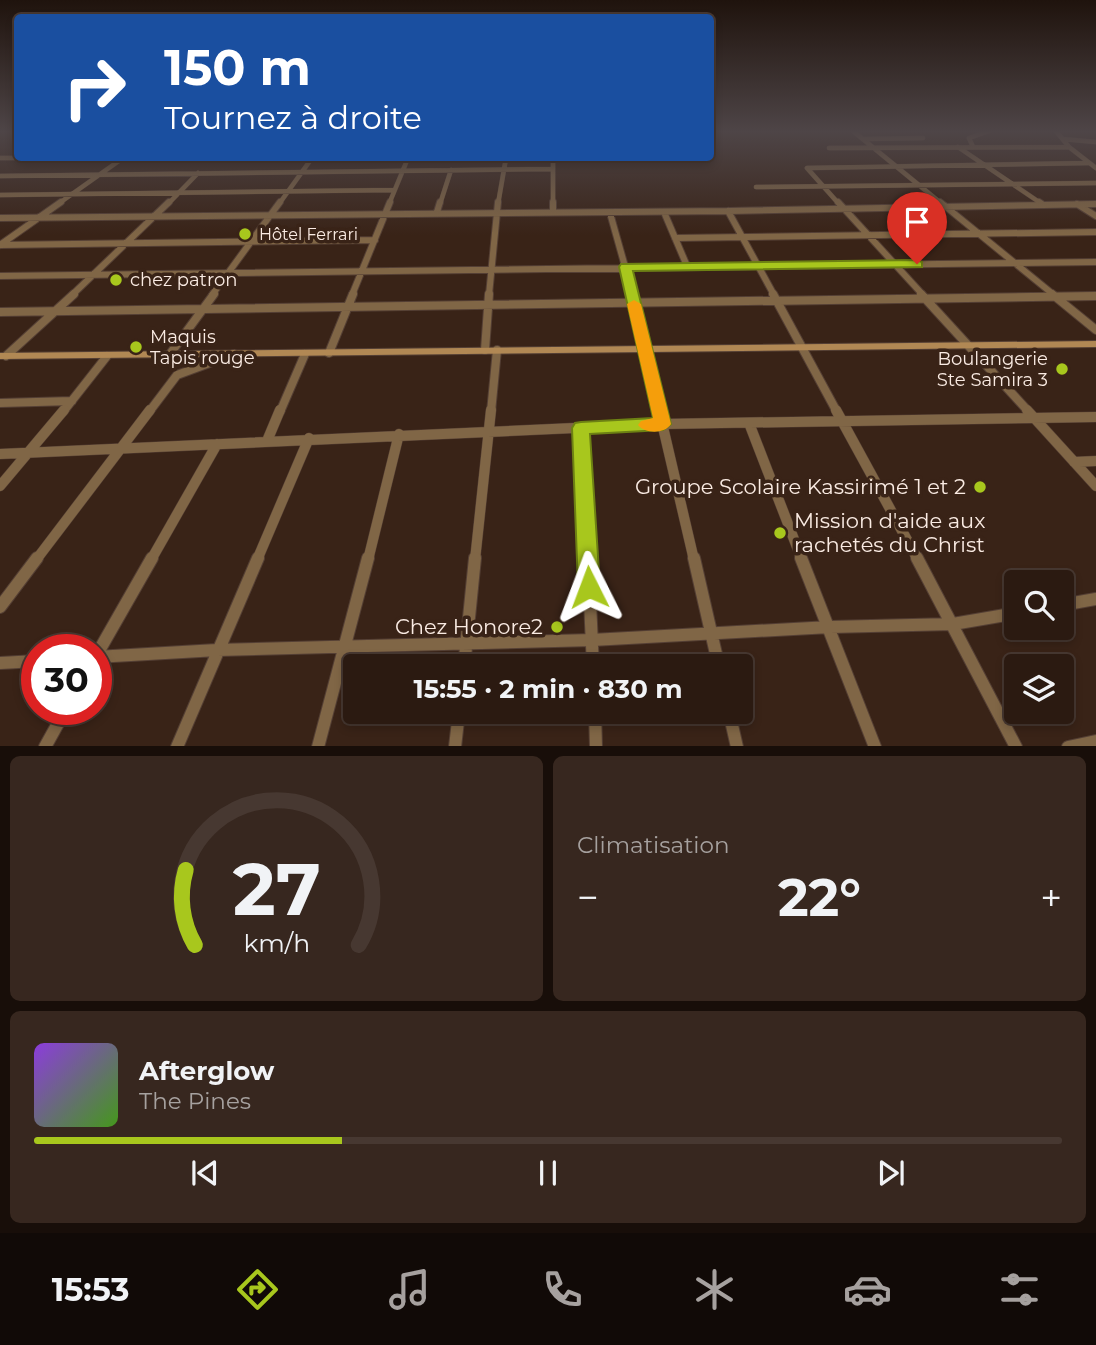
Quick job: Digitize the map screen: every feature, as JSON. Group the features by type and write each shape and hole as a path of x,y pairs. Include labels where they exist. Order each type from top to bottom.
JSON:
{"street":[{"path":"0,245 111,166"},
{"path":"170,354 305,166"},
{"path":"329,353 404,166"},
{"path":"485,350 496,212 505,166"},
{"path":"552,166 553,212"},
{"path":"871,166 807,168 1096,486"},
{"path":"896,166 1096,330"},
{"path":"986,166 1044,205"},
{"path":"0,176 551,169"},
{"path":"436,212 451,170"},
{"path":"3,356 129,243 198,173"},
{"path":"756,187 1096,183"},
{"path":"0,195 394,190"},
{"path":"1077,204 1096,216"},
{"path":"0,218 664,212 1096,204"},
{"path":"728,211 953,624 1015,746"},
{"path":"610,212 634,302 716,654"},
{"path":"664,212 687,266"},
{"path":"675,238 1096,232"},
{"path":"0,245 375,240"},
{"path":"0,276 1096,261"},
{"path":"0,312 1096,296"},
{"path":"3,356 1096,344"},
{"path":"466,654 497,350"},
{"path":"0,607 177,375 234,354"},
{"path":"267,441 305,354"},
{"path":"0,486 30,453 107,356"},
{"path":"0,403 72,401"},
{"path":"0,454 663,424 1096,417"},
{"path":"748,423 875,746"},
{"path":"581,428 593,654"},
{"path":"318,746 346,648 399,434"},
{"path":"177,746 309,438"},
{"path":"109,634 217,444"},
{"path":"1074,462 1096,461"},
{"path":"1074,603 1096,599"},
{"path":"112,656 217,650 592,640 830,627 953,624 1004,615"},
{"path":"0,663 21,661"},
{"path":"455,746 458,724"},
{"path":"595,724 596,746"},
{"path":"732,724 737,746"},
{"path":"46,746 57,725"},
{"path":"1073,746 1096,741"}],"slow traffic":[{"path":"634,304 663,424 647,425"}],"place":[{"name":"Hôtel Ferrari","path":"245,234"},
{"name":"chez patron","path":"116,280"},
{"name":"Maquis Tapis rouge","path":"136,347"},
{"name":"Boulangerie Ste Samira 3","path":"1062,369"},
{"name":"Groupe Scolaire Kassirimé 1 et 2","path":"980,487"},
{"name":"Mission d'aide aux rachetés du Christ","path":"780,533"},
{"name":"Chez Honore2","path":"557,627"}],"route":[{"path":"589,587 581,428 663,424 625,267 917,264"}]}
